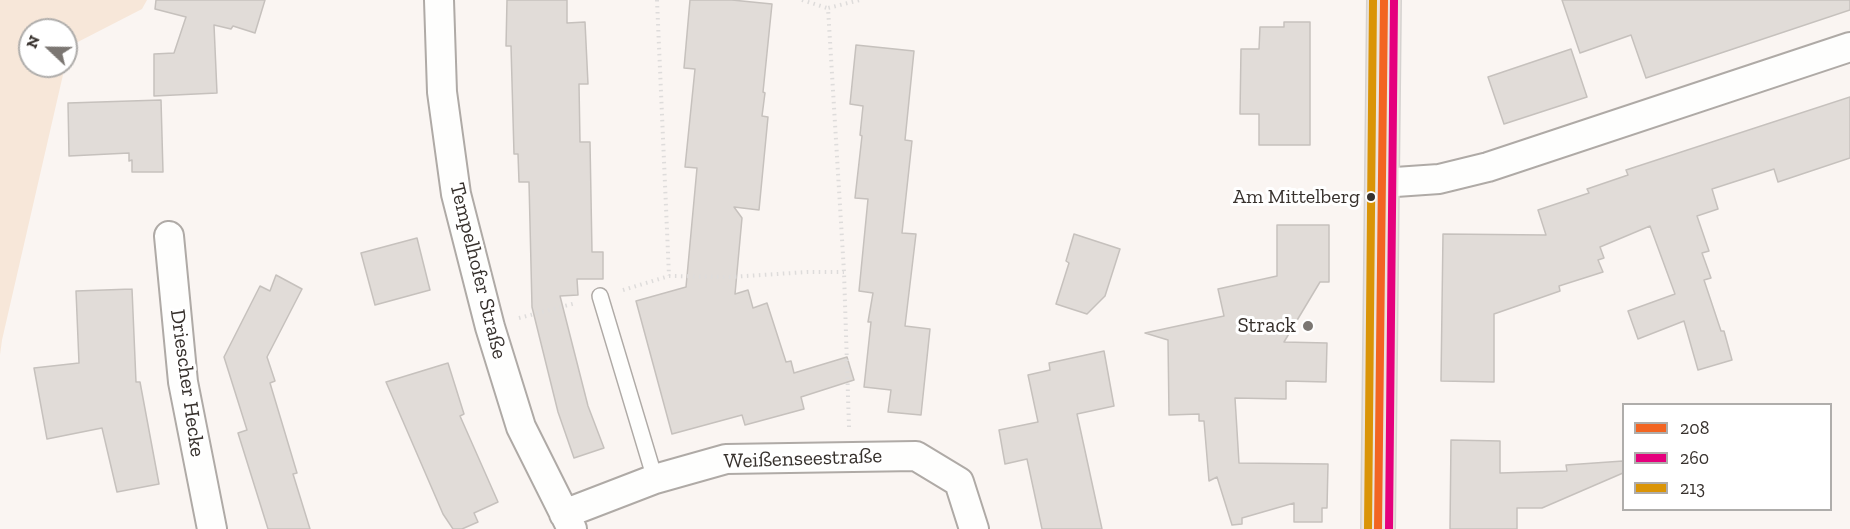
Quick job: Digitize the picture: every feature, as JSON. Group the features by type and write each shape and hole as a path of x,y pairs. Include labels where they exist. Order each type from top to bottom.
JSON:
{"main road":[{"path":"1377,529 1384,0"}],"street":[{"name":"Tempelhofer Straße","path":"439,0 442,92 456,194 490,327 521,427 568,521"},
{"path":"1381,183 1438,179 1488,167 1850,47"},
{"name":"Driescher Hecke","path":"169,236 183,382 212,529"},
{"name":"Weißenseestraße","path":"568,521 655,479 726,459 916,456 959,482 974,529"}],"lane":[{"path":"600,296 655,479"}],"path":[{"path":"657,0 669,276"},
{"path":"802,0 828,8 860,0"},
{"path":"828,8 844,272 849,457"},
{"path":"490,327 669,276 730,277 844,272"}],"shaded area":[{"path":"0,0 147,0 142,9 78,42 78,18 18,18 18,78 62,78 0,355"}],"building":[{"path":"156,0 265,0 255,33 233,26 231,29 214,25 217,93 154,96 154,54 174,53 186,17 155,9"},
{"path":"507,0 567,0 567,23 585,22 588,84 579,84 580,142 590,142 592,252 603,252 603,279 577,279 578,295 560,296 588,406 604,448 574,458 558,412 532,307 529,182 519,182 518,154 514,154 511,46 506,46"},
{"path":"690,0 732,0 772,4 763,92 765,93 762,116 768,117 759,210 734,207 742,218 735,294 748,290 753,308 767,303 786,362 791,361 794,373 847,357 854,380 801,397 804,409 745,425 742,415 672,434 636,301 686,287 697,168 685,167 695,69 684,68"},
{"path":"1562,0 1850,0 1850,10 1646,78 1631,35 1580,53"},
{"path":"1284,22 1310,22 1310,145 1259,145 1259,114 1240,114 1241,49 1259,49 1260,27 1284,27"},
{"path":"856,45 914,51 905,140 912,141 902,233 916,234 905,326 930,329 921,415 888,412 891,390 864,387 871,322 868,322 873,293 859,291 868,199 855,198 863,106 850,104"},
{"path":"1571,49 1587,97 1504,124 1488,77"},
{"path":"1850,97 1850,158 1778,182 1774,169 1712,189 1718,209 1697,216 1709,251 1702,253 1711,278 1704,280 1721,331 1724,331 1732,360 1698,370 1684,321 1638,339 1628,311 1675,294 1650,226 1600,247 1604,258 1598,260 1603,272 1559,286 1560,291 1494,314 1494,382 1441,381 1443,234 1546,235 1538,210 1589,193 1587,189 1628,175 1626,170"},
{"path":"161,100 163,172 132,172 132,160 129,161 129,153 69,156 68,103"},
{"path":"1277,225 1329,225 1329,282 1320,282 1284,342 1327,343 1326,382 1286,381 1286,399 1235,398 1239,463 1328,464 1327,508 1322,508 1322,522 1294,522 1294,503 1242,518 1242,524 1232,525 1217,477 1209,481 1204,421 1199,421 1199,414 1169,415 1168,340 1145,333 1224,316 1218,289 1277,276"},
{"path":"1074,234 1120,249 1105,296 1087,314 1056,304 1069,263 1066,261"},
{"path":"417,238 430,290 375,305 361,253"},
{"path":"276,275 302,289 267,357 275,381 270,383 297,473 293,474 310,529 268,529 238,433 247,430 224,357 260,286 270,291"},
{"path":"132,289 136,382 140,382 159,484 117,492 102,428 47,439 34,368 79,363 76,291"},
{"path":"1104,351 1114,406 1077,414 1102,529 1042,529 1027,459 1005,464 999,430 1038,422 1028,375 1050,370 1049,363"},
{"path":"448,363 464,414 460,416 498,502 474,513 478,522 462,529 453,529 443,514 386,382"},
{"path":"1451,440 1500,441 1500,473 1567,471 1566,465 1622,461 1622,473 1542,508 1517,508 1517,529 1450,529"}],"transit line":[{"name":"213","path":"1368,529 1373,0"},
{"name":"208","path":"1378,529 1384,0"},
{"name":"260","path":"1389,529 1394,0"}],"place":[{"name":"Am Mittelberg","path":"1371,197"},
{"name":"Strack","path":"1308,326"}]}
